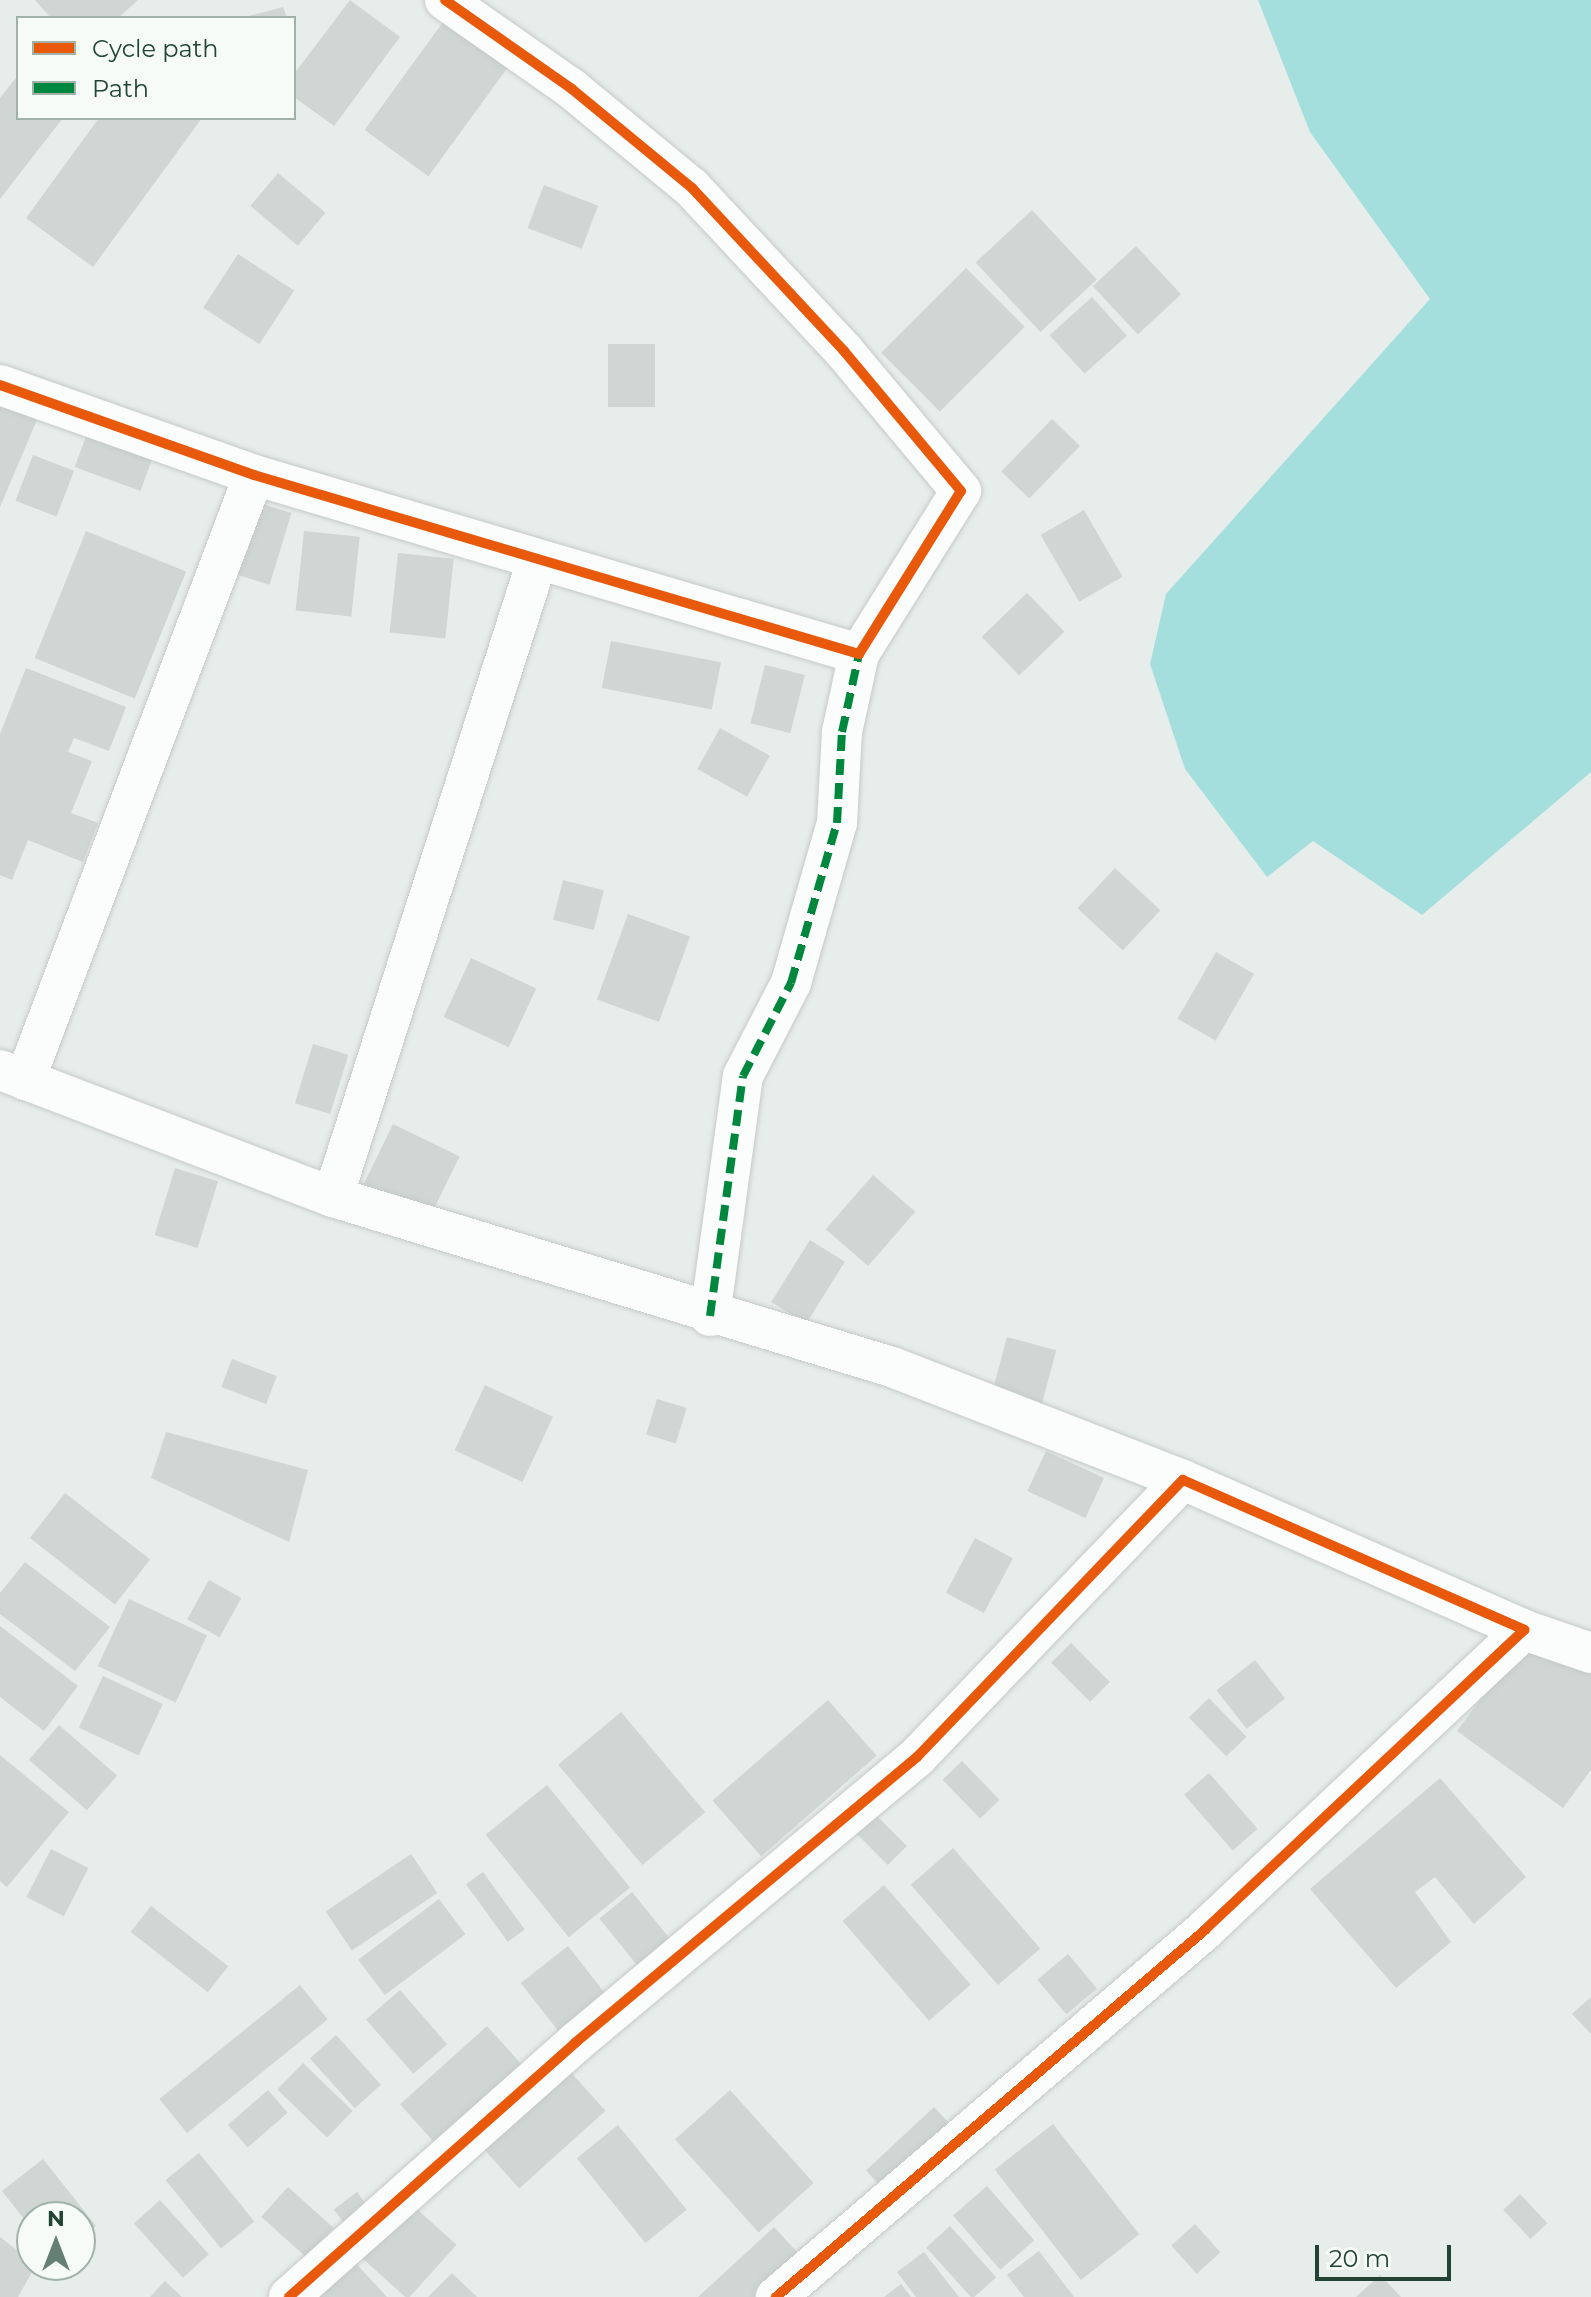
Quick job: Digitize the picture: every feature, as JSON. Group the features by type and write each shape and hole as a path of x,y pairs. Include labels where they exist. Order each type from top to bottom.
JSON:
{"street":[{"path":"445,0 572,89 692,188 844,351 961,491 859,654 842,732 837,823 791,983 743,1076 710,1316"},
{"path":"0,385 254,475 859,654"},
{"path":"254,475 12,1075 333,1197 710,1316 892,1367 1183,1480 1524,1630 1591,1653"},
{"path":"333,1197 537,561"},
{"path":"289,2297 575,2043 917,1757 1183,1480"},
{"path":"776,2297 1205,1930 1524,1630"}],"water":[{"path":"1258,0 1591,0 1591,772 1422,915 1313,841 1267,877 1185,769 1150,664 1166,594 1430,299 1310,132"}],"building":[{"path":"35,0 138,0 120,16 49,16"},
{"path":"350,0 400,37 334,126 296,98 296,71"},
{"path":"283,7 286,16 249,16"},
{"path":"451,11 515,57 429,176 365,130"},
{"path":"16,78 16,120 61,120 0,199 0,98"},
{"path":"98,120 201,120 93,267 26,218"},
{"path":"278,173 325,213 298,246 250,206"},
{"path":"544,185 598,206 582,249 528,228"},
{"path":"1032,210 1097,279 1040,332 976,263"},
{"path":"1136,246 1181,294 1138,335 1093,286"},
{"path":"238,254 294,290 259,344 203,308"},
{"path":"966,268 1025,327 940,412 881,353"},
{"path":"1092,297 1127,336 1084,374 1050,335"},
{"path":"608,344 655,344 655,407 608,407"},
{"path":"0,399 39,415 0,507"},
{"path":"1052,419 1080,446 1029,499 1001,472"},
{"path":"86,436 152,460 140,491 75,467"},
{"path":"33,455 74,471 57,517 15,501"},
{"path":"259,503 292,513 270,585 237,575"},
{"path":"1084,510 1122,577 1079,602 1041,535"},
{"path":"86,531 186,571 135,698 35,658"},
{"path":"304,531 360,537 351,616 296,611"},
{"path":"398,553 454,559 445,638 390,633"},
{"path":"1027,593 1065,632 1019,676 982,637"},
{"path":"611,641 721,662 712,709 602,688"},
{"path":"765,665 805,675 790,733 750,723"},
{"path":"26,668 126,707 109,751 74,738 68,752 92,761 71,813 98,823 83,862 28,840 12,880 0,875 0,734"},
{"path":"720,728 770,756 747,797 697,769"},
{"path":"1115,868 1160,910 1123,951 1077,908"},
{"path":"563,880 604,890 594,930 553,920"},
{"path":"628,914 690,937 659,1022 597,1000"},
{"path":"1216,952 1254,974 1216,1041 1178,1019"},
{"path":"471,958 536,988 509,1047 444,1017"},
{"path":"313,1044 348,1055 330,1114 295,1103"},
{"path":"393,1124 460,1156 429,1219 362,1187"},
{"path":"175,1168 218,1181 198,1248 155,1235"},
{"path":"873,1175 915,1212 868,1266 826,1229"},
{"path":"810,1240 845,1262 806,1324 771,1302"},
{"path":"1007,1337 1056,1350 1042,1405 992,1392"},
{"path":"232,1359 277,1376 266,1404 221,1387"},
{"path":"485,1385 553,1417 523,1482 455,1450"},
{"path":"657,1399 687,1408 676,1443 646,1434"},
{"path":"166,1432 308,1470 289,1542 151,1478"},
{"path":"1046,1451 1104,1478 1085,1518 1027,1491"},
{"path":"65,1493 150,1559 115,1604 30,1538"},
{"path":"975,1538 1013,1558 984,1613 946,1593"},
{"path":"25,1562 110,1627 75,1671 0,1614 0,1593"},
{"path":"209,1580 241,1598 220,1637 187,1619"},
{"path":"129,1599 207,1635 176,1702 98,1666"},
{"path":"0,1626 78,1686 44,1731 0,1697"},
{"path":"1535,1626 1591,1667 1591,1770 1563,1808 1457,1731"},
{"path":"1071,1643 1110,1682 1090,1702 1051,1663"},
{"path":"1255,1660 1285,1699 1247,1729 1216,1690"},
{"path":"103,1676 163,1704 139,1756 79,1728"},
{"path":"1209,1698 1247,1737 1226,1756 1189,1717"},
{"path":"828,1700 877,1756 761,1856 713,1800"},
{"path":"621,1712 705,1812 642,1865 558,1765"},
{"path":"59,1725 117,1776 87,1810 29,1760"},
{"path":"0,1755 69,1812 7,1887 0,1881"},
{"path":"962,1761 1000,1800 980,1819 943,1780"},
{"path":"1209,1773 1258,1829 1233,1850 1184,1795"},
{"path":"1440,1778 1526,1877 1474,1924 1435,1877 1415,1892 1451,1942 1396,1988 1310,1889"},
{"path":"547,1785 630,1888 569,1937 486,1835"},
{"path":"868,1807 907,1846 888,1865 849,1826"},
{"path":"953,1848 1040,1948 998,1985 911,1885"},
{"path":"51,1849 88,1868 64,1916 26,1897"},
{"path":"411,1854 437,1893 352,1951 326,1912"},
{"path":"483,1872 525,1929 508,1942 466,1884"},
{"path":"884,1885 971,1985 929,2021 842,1921"},
{"path":"632,1892 672,1941 639,1967 599,1918"},
{"path":"439,1899 465,1934 385,1995 358,1960"},
{"path":"151,1906 228,1966 208,1992 131,1932"},
{"path":"568,1946 606,1995 559,2032 521,1983"},
{"path":"1068,1954 1097,1988 1066,2014 1037,1980"},
{"path":"300,1985 328,2019 187,2133 159,2099"},
{"path":"400,1990 447,2044 413,2074 366,2020"},
{"path":"1591,1997 1591,2034 1572,2014"},
{"path":"487,2026 527,2071 440,2149 400,2104"},
{"path":"336,2035 381,2085 355,2108 310,2058"},
{"path":"303,2063 353,2111 327,2138 277,2090"},
{"path":"566,2067 605,2111 519,2188 480,2145"},
{"path":"268,2090 288,2113 248,2147 228,2125"},
{"path":"730,2090 814,2183 759,2232 675,2140"},
{"path":"934,2107 957,2131 888,2195 866,2170"},
{"path":"1053,2124 1139,2234 1081,2280 995,2170"},
{"path":"618,2125 687,2210 645,2243 577,2158"},
{"path":"199,2153 254,2221 221,2248 166,2180"},
{"path":"43,2159 76,2201 16,2201 16,2209 2,2191"},
{"path":"987,2186 1034,2240 1000,2270 953,2216"},
{"path":"288,2187 333,2228 307,2258 261,2217"},
{"path":"357,2192 372,2212 349,2229 334,2209"},
{"path":"1520,2194 1547,2223 1530,2239 1503,2210"},
{"path":"160,2200 209,2254 183,2278 134,2223"},
{"path":"409,2202 457,2245 410,2297 405,2297 360,2256"},
{"path":"1195,2224 1220,2252 1197,2274 1171,2245"},
{"path":"950,2226 996,2277 971,2297 926,2247"},
{"path":"774,2227 814,2270 784,2297 698,2297"},
{"path":"0,2237 16,2249 16,2281 27,2281 18,2297 0,2297"},
{"path":"1039,2251 1074,2297 1024,2297 1007,2275"},
{"path":"924,2252 959,2297 916,2297 897,2272"},
{"path":"349,2256 387,2297 306,2297"},
{"path":"452,2273 477,2297 428,2297"},
{"path":"1380,2275 1401,2297 1356,2297"},
{"path":"165,2281 182,2297 150,2297"},
{"path":"901,2284 911,2297 884,2297"}],"marked path":[{"path":"710,1316 743,1076 791,983 837,823 842,732 859,654"}],"cycle path":[{"path":"0,385 254,475 859,654 961,491 844,351 692,188 572,89 445,0"},
{"path":"289,2297 575,2043 917,1757 1183,1480 1524,1630 1205,1930 776,2297"}]}
